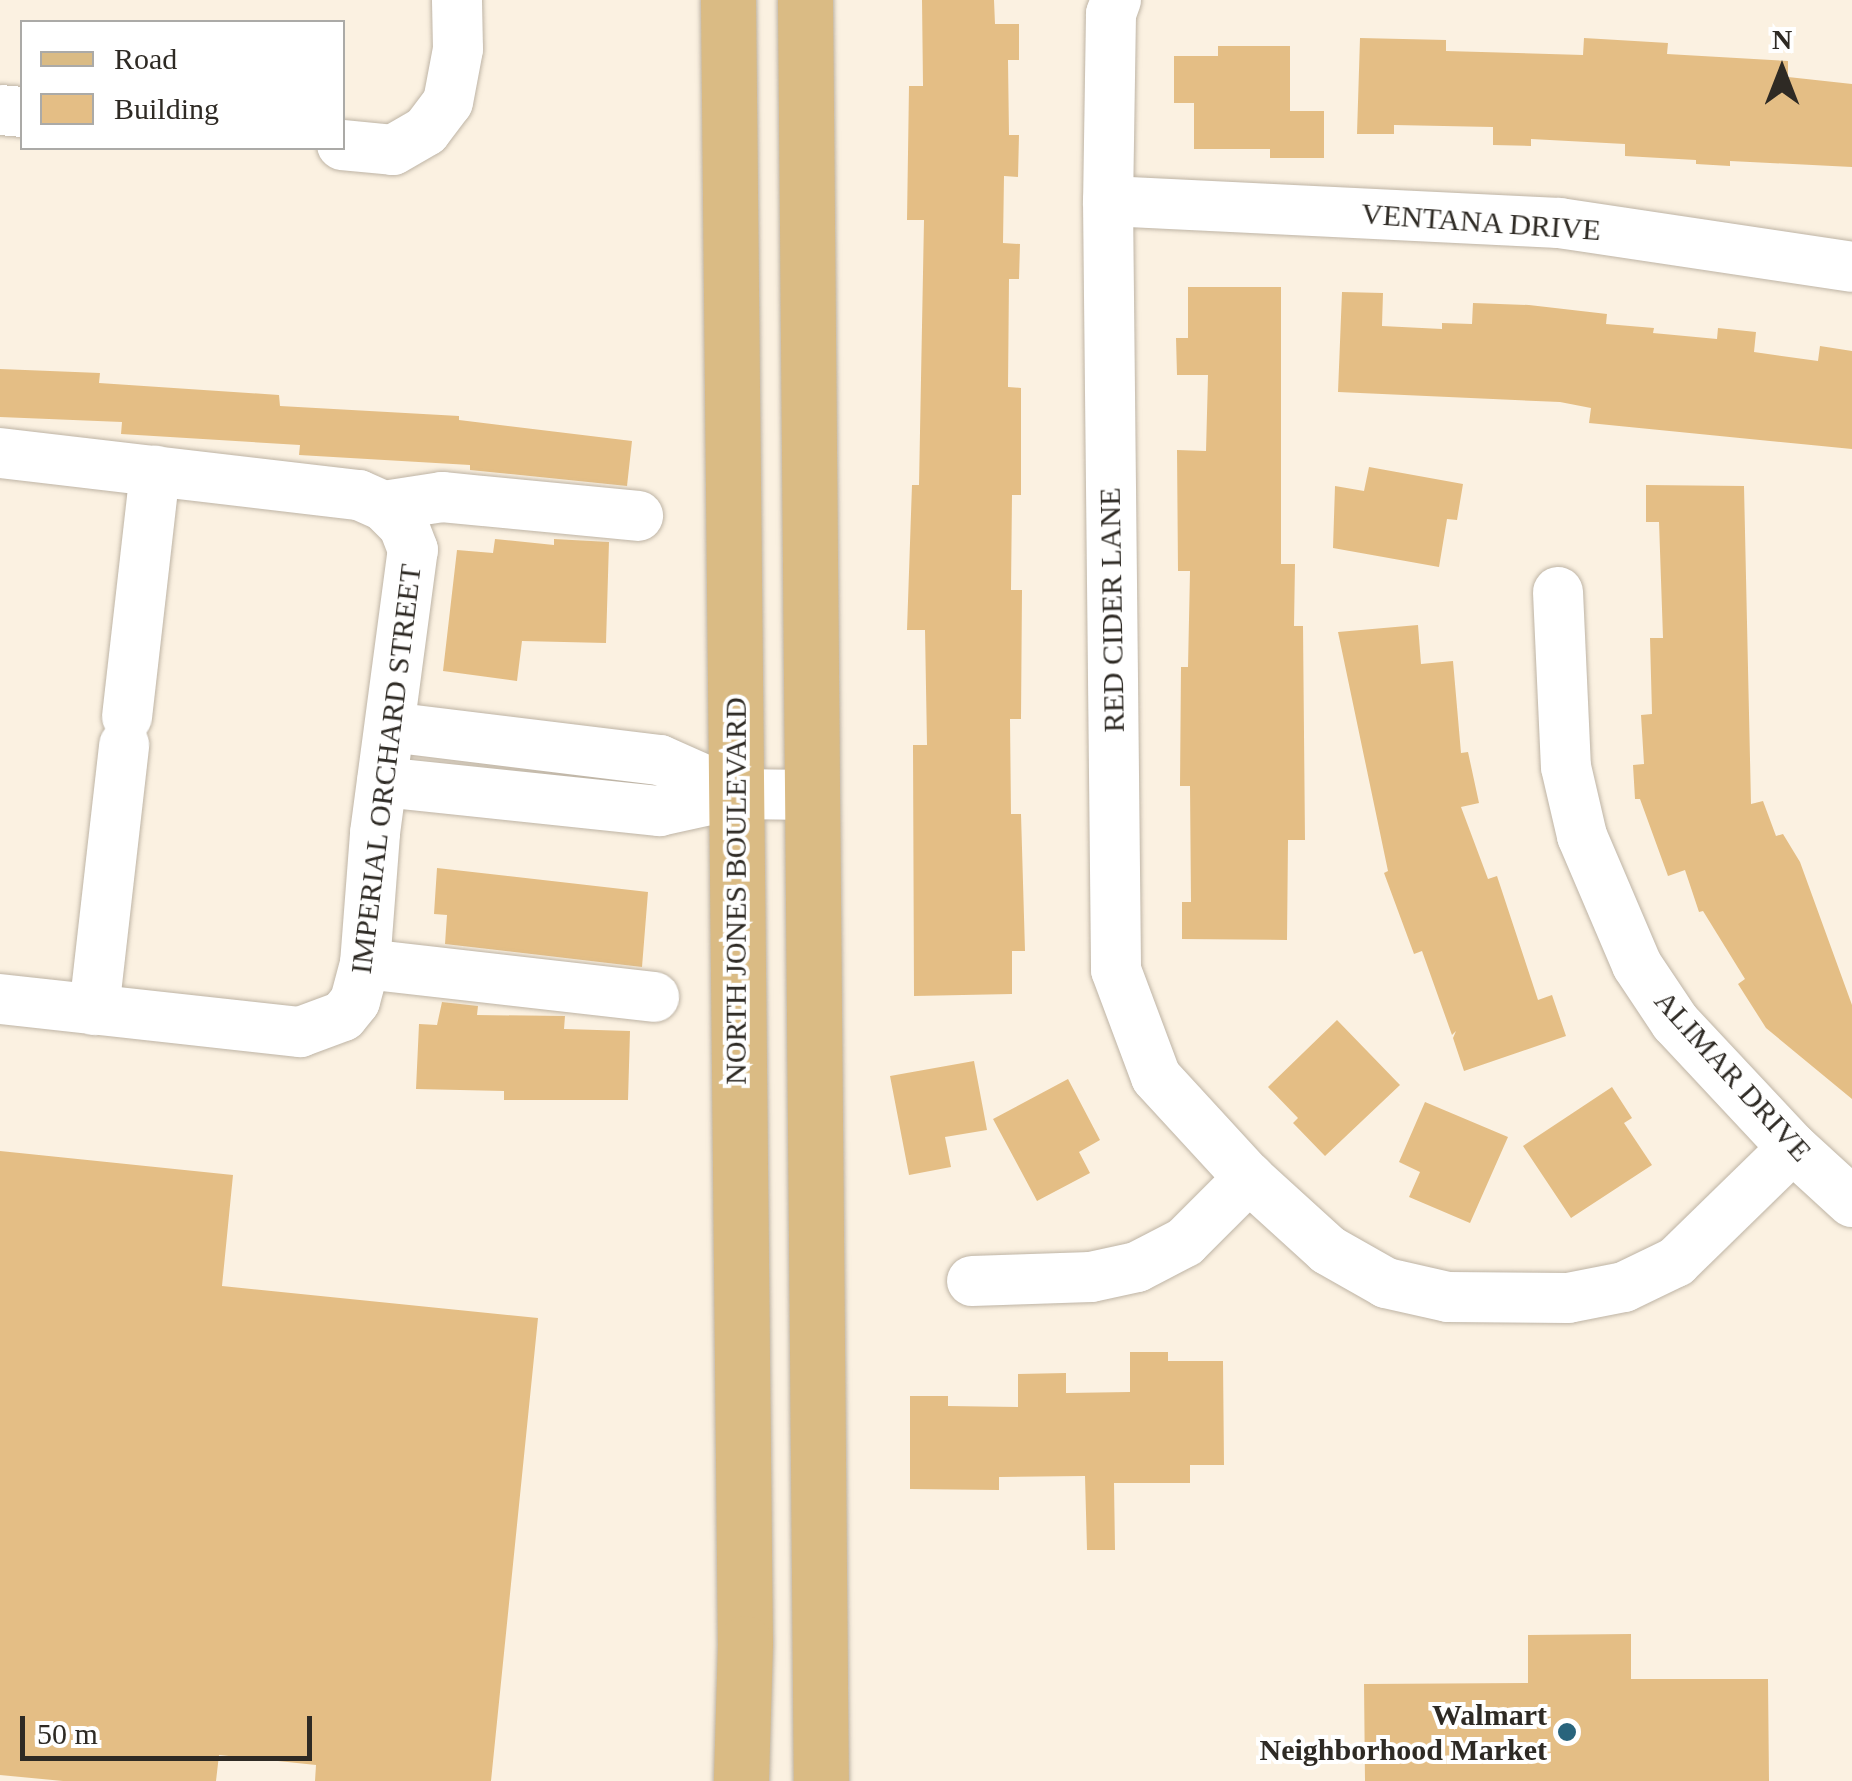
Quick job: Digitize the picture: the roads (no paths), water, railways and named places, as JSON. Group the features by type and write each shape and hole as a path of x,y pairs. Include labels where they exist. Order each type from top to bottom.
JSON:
{"main road":[{"name":"NORTH JONES BOULEVARD","path":"728,0 745,1643 742,1781"},
{"path":"805,0 821,1781"},
{"path":"745,1643 820,1644"}],"street":[{"path":"345,145 393,150 426,131 448,102 458,49 457,0"},
{"name":"RED CIDER LANE","path":"1116,0 1111,14 1108,201 1116,970 1156,1078 1249,1178 1328,1250 1386,1283 1448,1297 1568,1298 1624,1286 1676,1262 1793,1148"},
{"name":"VENTANA DRIVE","path":"1108,201 1560,224 1852,267"},
{"path":"0,453 359,495 384,506 442,497 638,516"},
{"path":"0,998 94,1010 155,471"},
{"name":"IMPERIAL ORCHARD STREET","path":"94,1010 276,1031 325,1025 355,1001 365,964 382,782 413,550 404,526 384,506"},
{"name":"ALIMAR DRIVE","path":"1558,592 1566,768 1582,836 1636,965 1675,1022 1793,1148 1852,1202"},
{"path":"390,727 660,760 736,794"},
{"path":"382,782 659,811 736,794 812,795"},
{"path":"365,964 654,997"},
{"path":"972,1281 1091,1278 1137,1267 1185,1242 1249,1178"}],"place":[{"name":"Walmart Neighborhood Market","path":"1567,1732"}]}
